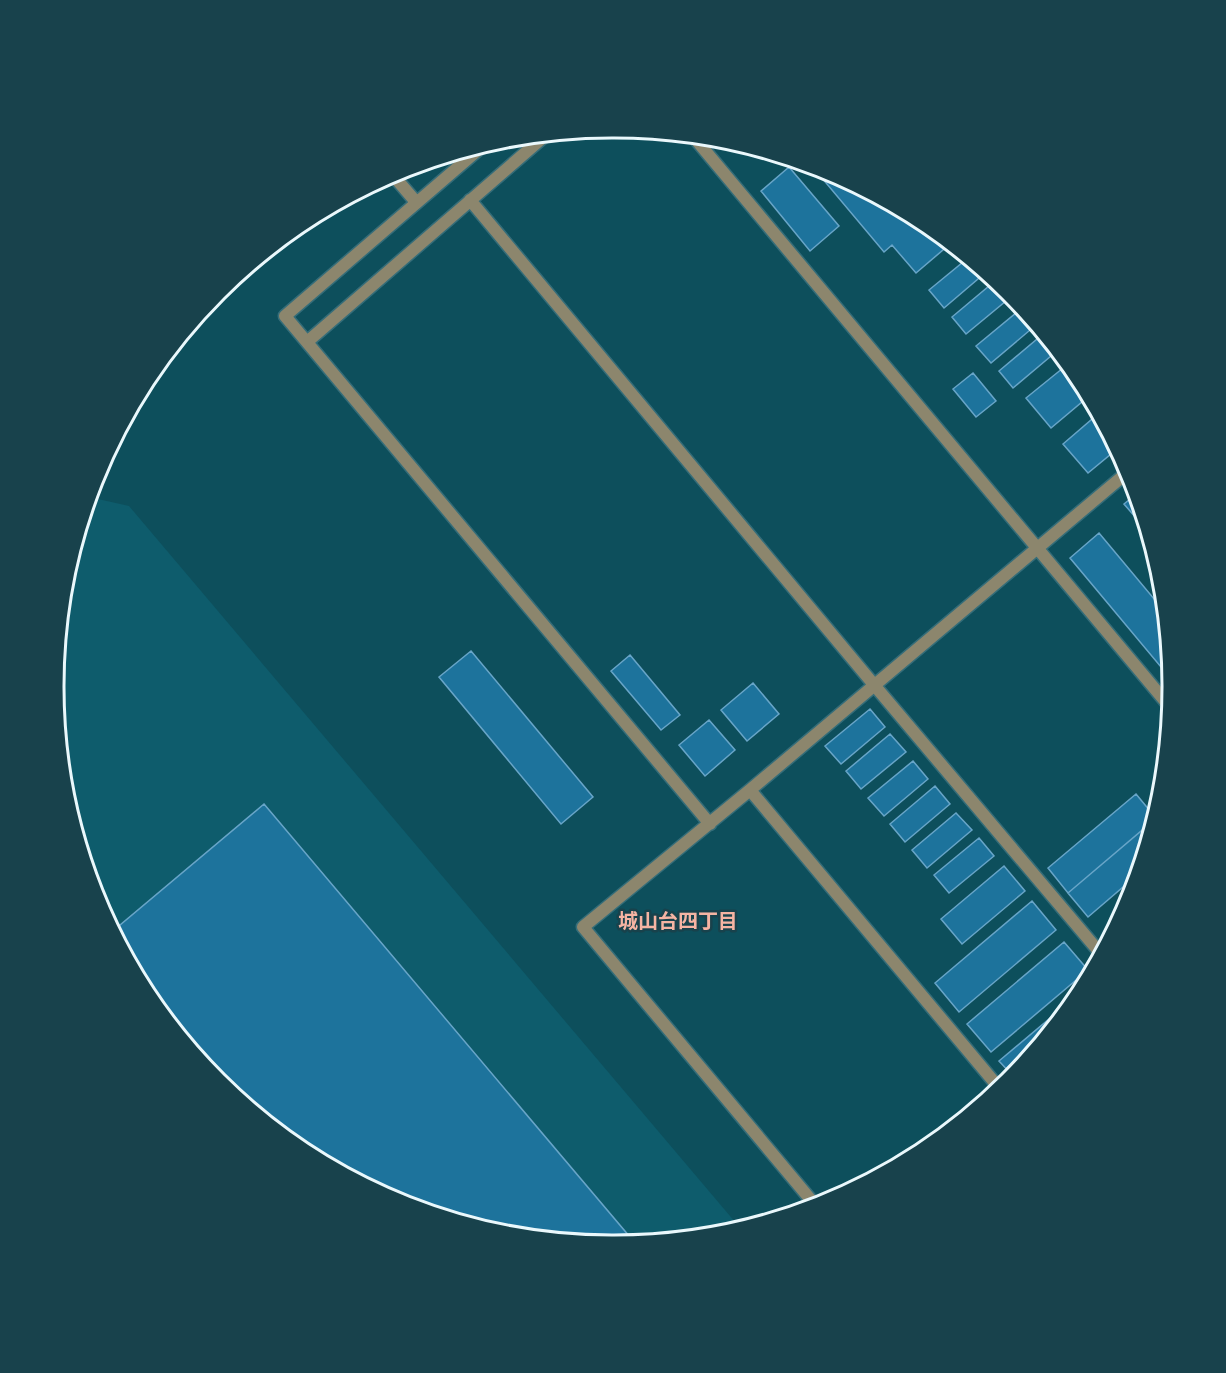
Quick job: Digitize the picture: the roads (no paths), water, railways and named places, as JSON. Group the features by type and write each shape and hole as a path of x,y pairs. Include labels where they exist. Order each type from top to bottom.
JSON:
{"lane":[{"path":"307,342 535,144"},
{"path":"701,146 1161,697"},
{"path":"469,158 285,316 710,824"},
{"path":"399,182 416,202"},
{"path":"470,200 1095,947"},
{"path":"809,1198 583,927 875,686 1120,478"},
{"path":"750,790 993,1081"}],"district":[{"name":"城山台四丁目","path":"678,921"}]}
